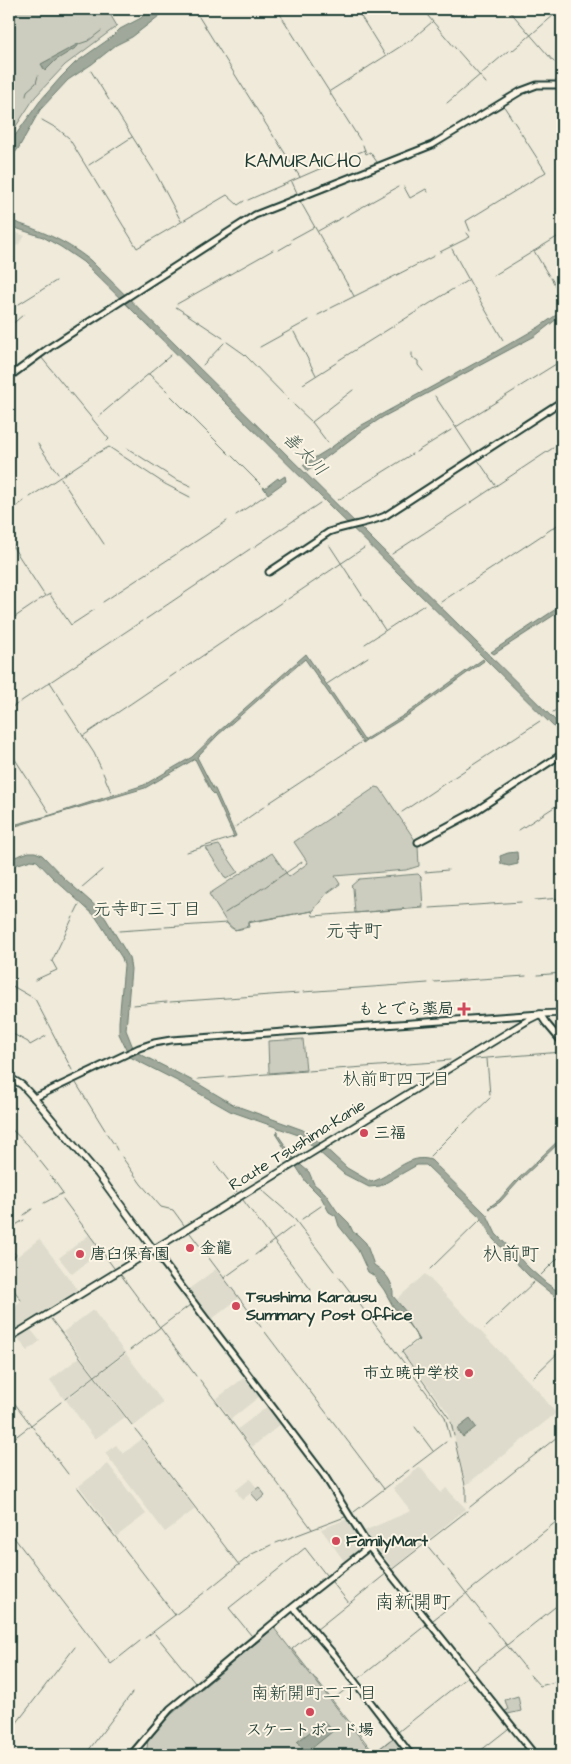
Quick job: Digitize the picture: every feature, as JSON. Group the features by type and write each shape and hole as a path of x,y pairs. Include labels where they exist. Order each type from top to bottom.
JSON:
{"main road":[{"name":"Route Tsushima-Kanie","path":"9,1338 530,1018 540,1014 562,1013"},
{"path":"9,1077 22,1085 34,1098 98,1174 153,1249"}],"street":[{"path":"9,377 50,347 256,215 432,145 521,91 537,85 562,85"},
{"path":"268,572 321,536 337,529 378,520 392,512 562,400"},
{"path":"418,842 474,812 562,754"},
{"path":"34,1098 126,1054 154,1043 171,1040 540,1014 562,1042"},
{"path":"153,1249 324,1475 369,1547 535,1755"},
{"path":"131,1755 170,1709 369,1547"},
{"path":"293,1607 411,1755"}],"shaded area":[{"path":"9,9 107,9 117,26 65,65 35,97 9,137"},
{"path":"150,9 168,9 132,37 116,45 68,80 40,110 18,149 9,160 9,144 40,101 61,77 75,63 112,37 120,29 141,18"},
{"path":"78,44 77,47 56,60 45,71 41,64"},
{"path":"9,220 51,236 90,260 562,727 562,735 83,262 43,237 9,226"},
{"path":"9,230 25,236 18,245 9,249"},
{"path":"562,311 562,315 535,336 383,417 308,471 303,465 362,425 490,355 539,327"},
{"path":"285,476 286,481 268,494 263,487 265,488 278,478 279,480"},
{"path":"562,605 562,610 494,654 491,652"},
{"path":"306,654 364,740 409,712 483,659 484,661 410,714 363,743 305,659 218,735 197,757 215,789 236,836 234,837 215,795 211,791 195,759 145,788 9,828 9,826 51,815 144,785 192,757"},
{"path":"376,787 380,788 417,843 419,866 406,870 335,876 340,884 326,894 313,911 248,922 248,926 235,930 227,923 209,894 272,853 289,877 308,863 294,842"},
{"path":"219,845 238,872 226,879 206,848"},
{"path":"29,852 42,855 65,879 99,909 129,957 131,969 126,1030 132,1045 138,1053 197,1083 234,1105 303,1130 347,1168 371,1182 415,1159 431,1160 487,1215 496,1234 530,1269 562,1294 562,1302 529,1276 493,1239 480,1217 426,1165 417,1165 380,1186 369,1187 344,1174 301,1136 230,1111 130,1057 119,1034 124,965 122,958 95,916 37,861 31,860 9,867 9,859"},
{"path":"517,852 518,864 509,866 501,864 500,856"},
{"path":"418,874 421,877 423,907 355,913 353,888 351,886 359,879"},
{"path":"303,1039 306,1070 269,1073 268,1041"},
{"path":"278,1131 278,1135 296,1161 309,1172 314,1184 325,1193 337,1211 349,1223 353,1232 366,1243 374,1265 388,1278 392,1286 393,1296 410,1317 407,1321 413,1330 405,1320 403,1314 394,1308 373,1275 368,1272 358,1250 339,1226 336,1216 329,1212 321,1197 306,1182 276,1135"},
{"path":"562,1137 562,1140 500,1202 488,1208 499,1200"},
{"name":"唐臼保育園","path":"89,1235 101,1251 72,1274 59,1258"},
{"path":"39,1239 77,1289 13,1330 9,1325 9,1311 22,1300 9,1282 9,1263"},
{"path":"216,1269 239,1298 212,1319 189,1289"},
{"name":"市立暁中学校","path":"425,1274 539,1392 555,1412 555,1414 466,1485 449,1414 403,1353 419,1340 406,1321 409,1318 395,1301"},
{"path":"93,1310 125,1353 96,1376 63,1332"},
{"path":"31,1330 40,1341 27,1351 18,1338"},
{"path":"126,1354 162,1401 162,1404 134,1426 96,1376"},
{"path":"80,1357 94,1376 64,1399 50,1380"},
{"path":"95,1377 125,1417 95,1439 66,1400"},
{"path":"245,1377 260,1396 231,1419 216,1399"},
{"path":"268,1406 281,1424 252,1447 238,1429"},
{"path":"470,1419 476,1427 463,1437 457,1429"},
{"path":"142,1439 195,1509 165,1532 105,1453 116,1445 123,1454"},
{"path":"108,1464 146,1514 117,1536 79,1486"},
{"path":"420,1467 441,1493 446,1488 466,1509 393,1568 364,1531 411,1511 393,1488"},
{"path":"250,1479 257,1488 242,1500 236,1490"},
{"path":"259,1487 265,1495 258,1501 251,1493"},
{"path":"347,1519 362,1543 362,1547 344,1561 321,1529"},
{"path":"274,1628 373,1754 393,1738 407,1755 141,1755 147,1748 148,1739 167,1718"},
{"path":"518,1696 521,1711 508,1714 505,1711 508,1710 505,1700"},
{"path":"324,1721 333,1731 306,1753 297,1742"}],"waterway":[{"path":"194,9 198,15"},
{"path":"277,9 282,17"},
{"path":"422,9 456,49"},
{"path":"508,9 554,62"},
{"path":"512,51 561,9"},
{"path":"360,15 385,55"},
{"path":"199,17 222,54"},
{"path":"283,19 360,140"},
{"path":"411,40 432,22"},
{"path":"79,44 88,41 101,31"},
{"path":"359,73 409,41"},
{"path":"458,51 486,83"},
{"path":"447,103 508,51"},
{"path":"224,57 274,137"},
{"path":"91,71 109,100"},
{"path":"330,91 357,74"},
{"path":"26,96 27,91 36,83 38,76"},
{"path":"111,103 154,171"},
{"path":"503,105 520,131"},
{"path":"42,120 69,138"},
{"path":"470,231 466,221 546,172 521,133"},
{"path":"89,165 132,137"},
{"path":"276,139 300,177"},
{"path":"70,140 100,189"},
{"path":"363,145 366,154 370,152 377,162"},
{"path":"339,161 365,150"},
{"path":"248,200 333,163"},
{"path":"156,174 181,221"},
{"path":"292,182 297,193"},
{"path":"346,216 398,187"},
{"path":"404,187 410,198 426,189 428,192"},
{"path":"102,191 137,248 227,195 238,205 244,201"},
{"path":"300,201 354,296"},
{"path":"318,231 343,217"},
{"path":"292,239 314,227"},
{"path":"440,252 470,237 467,233"},
{"path":"493,276 562,234"},
{"path":"279,250 291,243"},
{"path":"452,249 477,295"},
{"path":"177,304 273,250"},
{"path":"534,251 549,276"},
{"path":"381,283 434,256"},
{"path":"551,278 562,297"},
{"path":"457,287 468,280"},
{"path":"19,304 56,281"},
{"path":"331,308 379,284"},
{"path":"339,360 453,289"},
{"path":"478,297 503,340"},
{"path":"176,307 223,338"},
{"path":"318,315 328,310"},
{"path":"9,327 23,315"},
{"path":"260,347 309,320"},
{"path":"294,332 316,375"},
{"path":"227,342 244,354 292,403"},
{"path":"203,365 224,343"},
{"path":"412,353 412,357 418,361 418,365 423,371"},
{"path":"99,416 171,355"},
{"path":"41,357 68,390"},
{"path":"303,384 336,363"},
{"path":"519,387 556,364"},
{"path":"149,374 167,391"},
{"path":"312,422 353,390"},
{"path":"456,427 515,390"},
{"path":"70,392 109,439 107,441"},
{"path":"170,395 229,454"},
{"path":"435,396 474,455"},
{"path":"294,405 312,422 328,443"},
{"path":"416,452 451,430"},
{"path":"557,445 562,441"},
{"path":"38,444 58,474"},
{"path":"94,455 109,447 165,484 190,497"},
{"path":"127,448 175,479 191,486"},
{"path":"470,503 553,448"},
{"path":"338,500 412,454"},
{"path":"30,497 92,456"},
{"path":"232,456 261,485"},
{"path":"478,460 495,485"},
{"path":"61,479 104,544"},
{"path":"236,515 266,495"},
{"path":"9,512 24,501"},
{"path":"254,547 320,503"},
{"path":"392,554 467,505"},
{"path":"103,602 227,521"},
{"path":"441,602 562,522"},
{"path":"9,541 45,596"},
{"path":"330,546 362,595"},
{"path":"288,599 364,548"},
{"path":"146,619 250,549"},
{"path":"39,600 50,594"},
{"path":"51,596 71,625 94,610"},
{"path":"364,598 385,630"},
{"path":"180,671 285,600"},
{"path":"9,621 37,602"},
{"path":"365,644 424,605"},
{"path":"20,702 142,621"},
{"path":"327,684 368,657"},
{"path":"83,736 176,673"},
{"path":"50,682 64,704"},
{"path":"9,709 17,704"},
{"path":"553,712 562,706"},
{"path":"66,710 94,753 101,768"},
{"path":"453,778 540,721"},
{"path":"269,803 360,743"},
{"path":"9,750 49,812"},
{"path":"103,773 111,792"},
{"path":"402,812 450,780"},
{"path":"519,830 562,802"},
{"path":"235,827 265,806"},
{"path":"187,852 234,837"},
{"path":"278,878 302,862"},
{"path":"81,888 102,870"},
{"path":"425,872 448,870"},
{"path":"265,887 276,879"},
{"path":"252,895 264,887"},
{"path":"240,903 251,895"},
{"path":"535,900 562,898"},
{"path":"430,908 521,902"},
{"path":"232,908 239,904"},
{"path":"75,913 79,905"},
{"path":"296,914 312,911 313,916 423,908"},
{"path":"225,913 231,909"},
{"path":"165,927 227,923 232,928 239,929 249,927 248,923 294,914"},
{"path":"35,980 57,970 52,961 73,917"},
{"path":"119,931 162,928"},
{"path":"538,975 562,973"},
{"path":"434,982 526,976"},
{"path":"303,992 428,983"},
{"path":"9,984 35,999 72,1070"},
{"path":"170,1002 299,993"},
{"path":"133,1005 167,1002"},
{"path":"9,1032 30,1045 46,1036"},
{"path":"475,1059 562,1052"},
{"path":"487,1059 490,1095"},
{"path":"438,1061 450,1060"},
{"path":"308,1071 436,1062"},
{"path":"228,1077 306,1071"},
{"path":"198,1079 225,1077"},
{"path":"76,1083 105,1130"},
{"path":"464,1123 490,1098"},
{"path":"430,1156 460,1126"},
{"path":"9,1127 28,1145 37,1157"},
{"path":"107,1134 114,1144"},
{"path":"115,1146 117,1150"},
{"path":"122,1157 141,1184 161,1207 173,1210 184,1225"},
{"path":"40,1161 48,1171"},
{"path":"215,1163 237,1192"},
{"path":"44,1203 63,1193 50,1175"},
{"path":"262,1190 293,1217 334,1271"},
{"path":"63,1199 114,1268"},
{"path":"243,1200 311,1290"},
{"path":"302,1219 321,1206"},
{"path":"24,1215 32,1209"},
{"path":"9,1229 24,1220"},
{"path":"430,1269 480,1220"},
{"path":"255,1255 293,1226"},
{"path":"190,1233 261,1327"},
{"path":"9,1246 16,1255 9,1261"},
{"path":"541,1275 562,1254"},
{"path":"224,1278 249,1260"},
{"path":"121,1275 196,1376"},
{"path":"339,1277 445,1417 450,1437"},
{"path":"485,1328 534,1282"},
{"path":"9,1283 21,1300"},
{"path":"130,1350 190,1305"},
{"path":"51,1319 132,1425"},
{"path":"265,1332 384,1489"},
{"path":"417,1340 402,1352 449,1418"},
{"path":"533,1377 562,1349"},
{"path":"65,1399 125,1353"},
{"path":"200,1380 312,1529"},
{"path":"9,1396 34,1429"},
{"path":"9,1442 61,1402"},
{"path":"451,1422 454,1436"},
{"path":"415,1427 433,1451"},
{"path":"136,1430 239,1565"},
{"path":"36,1432 68,1474"},
{"path":"470,1507 562,1433"},
{"path":"413,1467 446,1442"},
{"path":"455,1442 466,1489 466,1501"},
{"path":"354,1512 409,1470"},
{"path":"78,1488 175,1615"},
{"path":"390,1571 467,1511"},
{"path":"276,1543 345,1517"},
{"path":"516,1554 562,1517"},
{"path":"9,1531 111,1664 140,1641"},
{"path":"426,1544 444,1566"},
{"path":"209,1589 252,1554 271,1545"},
{"path":"270,1576 305,1548 326,1575"},
{"path":"433,1620 512,1557"},
{"path":"448,1570 485,1617"},
{"path":"316,1630 387,1573"},
{"path":"251,1635 229,1608 268,1577"},
{"path":"332,1582 349,1603"},
{"path":"145,1638 205,1592"},
{"path":"474,1671 559,1604"},
{"path":"488,1622 526,1669"},
{"path":"357,1680 426,1625"},
{"path":"310,1672 292,1649 313,1632"},
{"path":"155,1634 195,1683"},
{"path":"9,1733 75,1647"},
{"path":"530,1675 540,1686 562,1680"},
{"path":"313,1676 351,1724"},
{"path":"398,1732 467,1677"},
{"path":"333,1699 353,1684"},
{"path":"85,1755 132,1693"},
{"path":"353,1726 374,1753 390,1740"},
{"path":"475,1755 508,1729"}],"place":[{"name":"もとでら薬局","path":"464,1009"},
{"name":"三福","path":"364,1133"},
{"name":"金龍","path":"190,1248"},
{"name":"唐臼保育園","path":"80,1254"},
{"name":"Tsushima Karausu Summary Post Office","path":"236,1306"},
{"name":"市立暁中学校","path":"469,1373"},
{"name":"FamilyMart","path":"336,1541"},
{"name":"スケートボード場","path":"310,1712"}],"district":[{"name":"KAMURAICHO","path":"303,161"},
{"name":"元寺町三丁目","path":"147,909"},
{"name":"元寺町","path":"354,931"},
{"name":"杁前町四丁目","path":"396,1079"},
{"name":"杁前町","path":"511,1254"},
{"name":"南新開町","path":"413,1602"},
{"name":"南新開町二丁目","path":"314,1693"}],"water label":[{"name":"善太川","path":"305,454"}]}
